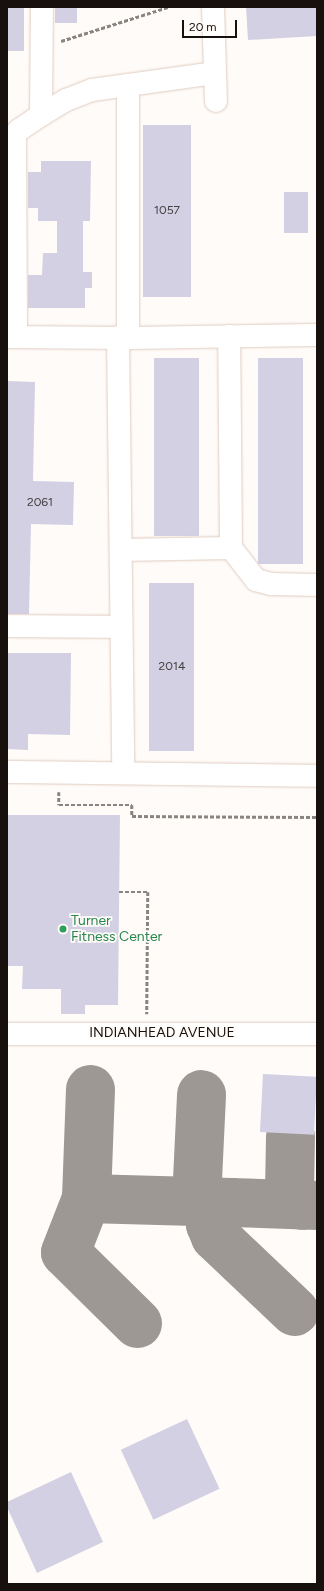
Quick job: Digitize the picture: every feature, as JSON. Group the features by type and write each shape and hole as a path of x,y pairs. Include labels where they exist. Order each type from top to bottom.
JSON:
{"street":[{"path":"41,115 42,7"},
{"path":"213,7 216,100"},
{"path":"214,73 92,90 66,100 41,115 20,130 11,140 11,337 123,338 317,335"},
{"path":"123,772 121,550 128,85"},
{"path":"229,336 231,548 256,580 270,584 317,585"},
{"path":"121,550 231,548"},
{"path":"10,626 121,627"},
{"path":"7,772 123,772 317,776"},
{"name":"INDIANHEAD AVENUE","path":"7,1034 317,1034"}],"path":[{"path":"42,47 168,7"},
{"path":"59,772 59,805 132,805 132,816 317,817"},
{"path":"119,892 148,892 147,1033"}],"building":[{"path":"7,7 24,7 24,51 7,51"},
{"path":"55,7 77,7 77,23 55,23"},
{"path":"246,7 317,7 317,36 248,40"},
{"path":"143,125 191,125 191,297 143,297"},
{"path":"41,161 91,161 90,221 83,221 83,272 92,272 92,288 85,288 85,308 28,308 28,275 42,275 43,253 57,253 57,221 38,221 38,208 28,208 28,172 41,172"},
{"path":"284,192 308,192 308,233 284,233"},
{"path":"154,358 199,358 199,536 154,536"},
{"path":"258,358 303,358 303,564 258,564"},
{"path":"7,381 35,382 33,481 74,482 73,525 31,524 29,614 7,614"},
{"path":"149,583 194,583 194,751 149,751"},
{"path":"7,653 71,653 70,735 28,734 28,750 7,749"},
{"name":"Turner Fitness Center","path":"7,815 120,815 118,1005 85,1005 85,1014 61,1014 61,989 22,989 23,966 7,966"},
{"path":"263,1074 317,1077 314,1135 260,1132"},
{"path":"187,1419 220,1489 153,1520 121,1450"},
{"path":"71,1472 103,1542 37,1573 7,1507 7,1502"}],"taxiway":[{"path":"86,1198 90,1089"},
{"path":"196,1201 201,1094"},
{"path":"290,1136 289,1191 294,1200 302,1205"},
{"path":"137,1323 65,1252 86,1198 231,1202"},
{"path":"294,1311 215,1236 210,1224 214,1211 220,1206 231,1202 317,1205"}],"place":[{"name":"Turner Fitness Center","path":"63,929"}]}
